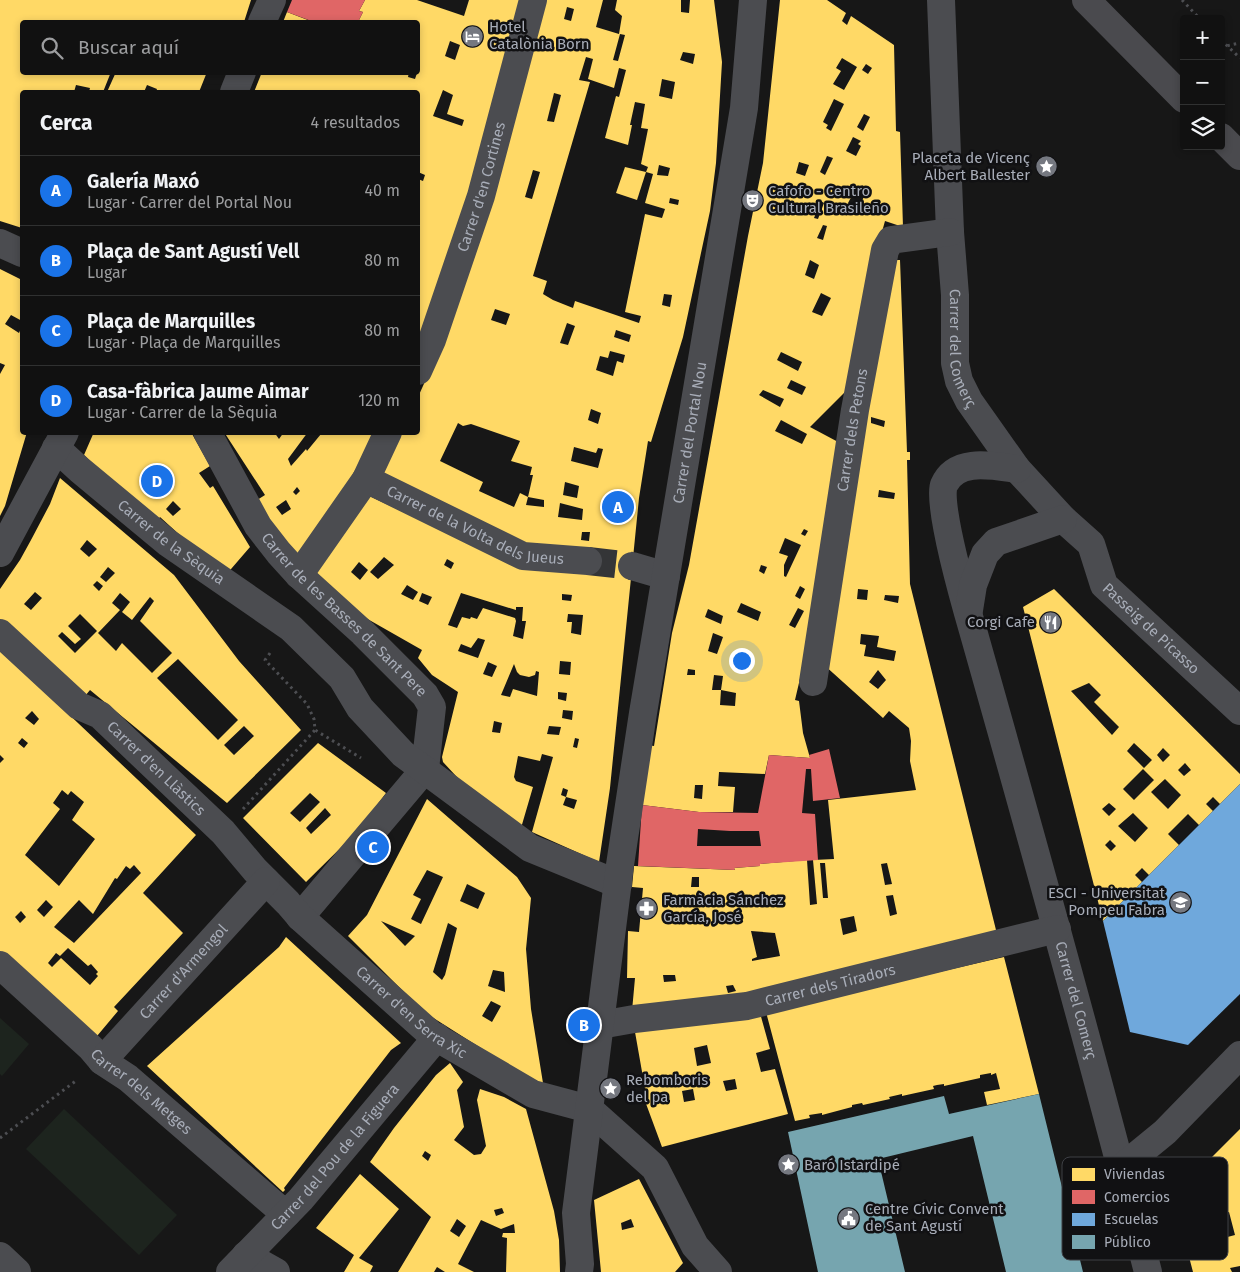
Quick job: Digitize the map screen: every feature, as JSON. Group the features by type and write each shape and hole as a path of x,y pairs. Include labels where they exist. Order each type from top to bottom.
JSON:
{"street":[{"path":"263,20 272,0"},
{"name":"Carrer d'en Cortines","path":"420,361 425,337 482,196 533,0"},
{"name":"Carrer del Portal Nou","path":"579,1272 576,1213 619,875 643,714 744,108 753,0"},
{"name":"Carrer del Comerç","path":"941,0 954,296 955,363 959,381 969,400 1017,469"},
{"path":"1086,0 1180,95"},
{"path":"235,90 241,75"},
{"path":"1225,141 1240,156"},
{"name":"Carrer dels Petons","path":"813,682 855,410 885,250 891,240 950,232"},
{"path":"0,243 20,252"},
{"name":"Carrer de les Basses de Sant Pere","path":"208,435 258,526 299,575 363,633 425,696 432,706 425,769"},
{"path":"299,575 366,479 387,435"},
{"path":"0,553 61,440"},
{"name":"Carrer de la Sèquia","path":"61,440 80,470 168,543 291,628 342,678 360,708 403,754 425,769"},
{"name":"Carrer del Comerç","path":"1017,469 971,466 955,471 944,485 942,498 968,614 1057,929 1118,1157"},
{"name":"Passeig de Picasso","path":"1017,469 1063,519 1090,544 1104,585 1240,711"},
{"name":"Carrer de la Volta dels Jueus","path":"366,479 522,556 588,561"},
{"name":"Carrer del Comerç","path":"968,614 973,585 985,554 996,542 1063,519"},
{"path":"632,566 666,576"},
{"name":"Carrer d'en Llàstics","path":"0,633 79,706 100,715 224,832 254,870 300,917"},
{"path":"300,917 425,769 530,848 619,875"},
{"name":"Carrer d'Armengol","path":"102,1061 266,881"},
{"name":"Carrer d'en Serra Xic","path":"300,917 432,1035 533,1094 590,1110"},
{"name":"Carrer dels Tiradors","path":"600,1025 634,1019 747,1006 1057,929"},
{"name":"Carrer dels Metges","path":"0,965 91,1048 102,1061 128,1078 276,1206 287,1213"},
{"name":"Carrer del Pou de la Figuera","path":"238,1264 301,1200 437,1038"},
{"path":"1134,1157 1165,1132 1240,1055"},
{"path":"590,1110 656,1168 695,1246 718,1272"},
{"path":"0,1256 17,1272"},
{"path":"238,1264 276,1272"}],"path":[{"path":"1182,0 1196,15"},
{"path":"1227,46 1240,43"},
{"path":"1227,46 1240,58"},
{"path":"248,804 315,730 314,719 307,704 265,660 291,628"},
{"path":"315,730 362,759"},
{"path":"0,1138 102,1061"}],"shaded area":[{"path":"0,1018 29,1044 2,1076 0,1074"},
{"path":"64,1109 177,1215 139,1255 26,1149"}],"building: Viviendas":[{"path":"0,0 251,0 245,20 20,20 20,75 110,75 104,90 90,90 90,88 76,85 75,90 20,90 20,227 0,221"},
{"path":"365,0 417,0 464,16 469,0 523,0 488,136 424,334 420,332 420,180 423,181 425,175 420,173 420,90 255,90 261,75 408,75 408,77 415,79 416,75 420,75 420,20 359,20 363,12 359,11","holes":["450,41 460,45 455,60 445,56","443,90 453,95 447,114 464,120 462,126 433,116"]},
{"path":"544,0 603,0 596,27 619,34 622,16 615,10 617,0 681,0 681,12 689,13 690,0 714,0 722,62 716,163 710,211 683,337 651,442 648,441 639,498 610,788 599,862 532,832 553,757 542,754 540,761 518,756 514,777 516,781 533,787 521,828 468,789 443,762 442,757 458,692 432,675 418,658 422,650 357,613 311,576 367,495 457,537 521,551 377,482 399,435 420,435 420,393 432,366","holes":["567,7 574,9 571,21 564,19","620,34 625,35 618,61 613,60","683,52 695,54 693,64 680,60","586,57 593,59 588,79 614,88 619,68 626,70 619,97 616,96 605,138 628,145 635,102 645,104 641,128 648,129 641,164 648,167 646,172 653,174 645,203 665,209 662,218 645,214 625,312 641,316 639,323 575,301 573,308 553,300 543,294 547,281 533,276 590,82 579,80","662,79 675,82 672,99 659,96","554,93 561,95 554,122 547,121","659,165 670,168 668,176 657,175","533,170 540,172 532,199 525,197","670,198 679,200 678,205 669,203","664,294 672,295 670,307 662,305","495,309 510,314 506,325 491,320","567,323 575,326 568,345 560,343","616,330 631,335 629,342 614,337","610,351 625,355 623,363 617,361 613,376 596,370 600,356 608,358","591,409 601,413 598,424 588,420","458,423 463,426 471,424 520,441 511,461 532,467 530,475 533,475 528,497 520,493 514,507 479,491 483,482 440,461","574,447 596,453 598,448 603,449 598,468 571,461","565,482 579,486 577,498 563,495","528,497 544,500 544,507 526,505","560,503 583,509 582,520 558,517","582,532 590,532 589,541 581,540","384,557 394,565 378,579 370,572","447,559 454,563 451,569 444,565","359,562 368,570 360,580 351,572","407,585 418,592 413,600 401,594","422,593 432,597 428,605 419,601","461,593 516,610 516,607 523,607 522,621 526,621 523,639 513,636 515,618 483,608 477,619 462,617 457,628 448,625","562,594 572,595 571,601 562,600","568,614 583,615 581,635 571,633 572,622 567,622","478,638 485,640 478,658 458,651 461,644 471,648","560,661 571,662 570,675 559,674","488,662 497,666 492,677 483,674","514,664 520,675 529,677 535,675 536,671 539,672 537,696 513,689 510,697 501,695","558,692 567,693 566,701 558,699","563,710 573,711 572,720 562,718","494,721 502,723 500,733 492,732","549,726 561,727 559,735 547,734","575,738 579,739 577,748 573,747","563,788 568,790 566,797 561,795","566,797 577,800 574,809 563,805"]},
{"path":"780,0 827,0 846,13 842,21 847,25 851,16 894,45 896,131 900,132 903,227 885,221 850,387 810,427 840,443 802,670 795,700 799,701 803,733 810,758 769,755 765,774 719,772 718,786 735,787 733,812 699,812 642,805 647,745 654,746 672,633 689,565 748,236 763,163","holes":["842,58 857,67 844,90 833,84 841,71 836,68","866,64 872,68 868,74 862,70","834,99 844,104 831,131 826,128 828,125 823,122","864,114 870,117 863,131 857,127","853,137 861,141 858,144 861,146 856,156 846,151","827,156 833,158 825,175 820,172","799,162 809,165 805,176 796,173","855,190 865,194 859,208 848,203","821,201 824,203 818,219 814,218","823,225 827,226 823,240 817,238","810,260 819,265 814,279 805,275","821,293 831,298 822,316 812,312","781,352 802,362 798,371 777,360","791,380 806,387 802,395 787,388","763,390 784,399 780,407 759,395","781,420 807,434 802,444 775,431","804,529 808,531 805,536 801,534","785,538 801,545 786,577 784,576 784,565 788,556 779,553","761,565 767,567 764,574 759,571","800,586 805,589 800,599 795,596","741,603 761,612 758,621 737,612","798,608 804,611 795,628 789,625","708,609 723,616 721,624 705,617","713,633 723,637 717,654 708,651","688,669 695,670 695,675 687,675","714,675 723,676 721,690 712,690","721,690 736,693 735,706 720,705","695,785 703,785 702,799 694,798"]},
{"path":"287,12 308,20 284,20"},
{"path":"115,75 206,75 200,90 157,90 147,85 145,90 108,90"},
{"path":"625,167 646,172 637,200 616,193"},
{"path":"888,260 900,260 907,452 910,452 910,460 907,460 910,584 997,934 740,1002 632,1011 635,978 627,978 628,931 639,932 643,888 632,887 634,866 735,870 734,868 760,866 760,864 807,860 810,905 817,904 813,860 834,859 828,800 916,790 910,761 911,741 909,728 889,711 883,718 823,664","holes":["871,417 885,421 884,427 871,423","879,490 895,493 894,499 878,497","858,589 868,590 867,600 857,599","885,595 899,596 898,603 884,600","861,634 879,636 877,647 896,651 894,661 864,656 866,645 860,644","878,670 886,680 878,689 869,682","820,863 825,863 828,898 823,898","887,863 892,884 885,885 881,864","692,877 699,877 699,887 691,887","893,895 897,914 890,916 886,896","854,916 857,931 843,935 840,919","751,931 775,933 780,956 752,961 752,959 757,957","663,975 675,975 676,981 664,982","733,985 736,991 728,993 726,986"]},
{"path":"0,269 20,279 20,320 11,315 5,324 19,333 20,331 20,435 26,435 5,506 0,516 0,374 5,365 0,363"},
{"path":"93,435 193,435 210,466 199,473 210,488 213,486 250,547 225,576 160,517 157,521 136,506 84,455","holes":["173,501 181,509 173,516 166,509"]},
{"path":"226,435 276,435 279,439 282,435 306,435 288,459 291,466 320,435 380,435 296,559 254,502 265,495","holes":["297,487 300,491 296,495 293,492","286,500 291,509 282,515 276,507"]},
{"path":"60,478 174,575 239,661 301,730 227,803 90,690 80,702 0,625 0,589 20,560 50,504","holes":["87,540 97,549 89,557 80,549","108,567 115,573 106,582 100,577","97,581 103,586 99,591 93,585","35,592 42,598 31,610 24,604","120,593 130,602 122,612 132,620 150,597 154,601 140,621 172,653 152,673 122,643 116,651 98,633 120,610 112,603","80,614 97,631 75,653 58,636 62,632 75,644 81,639 68,626","178,659 238,720 218,740 157,678","244,726 254,736 234,755 224,745"]},
{"path":"1054,589 1240,774 1240,784 1220,804 1213,797 1206,804 1213,811 1199,825 1188,814 1168,834 1179,845 1149,875 1142,868 1135,875 1142,882 1103,921 1023,607","holes":["1089,683 1101,695 1094,702 1119,727 1112,735 1071,691","1134,743 1152,760 1144,768 1127,751","1163,748 1170,755 1163,762 1157,755","1185,763 1191,770 1184,776 1178,770","1143,769 1154,780 1134,800 1123,789","1165,779 1181,795 1168,809 1151,792","1109,803 1116,809 1109,816 1102,809","1133,813 1148,828 1135,842 1118,826","1110,840 1116,846 1111,851 1105,845"]},
{"path":"0,649 196,835 143,893 183,933 114,1007 118,1011 92,1042 0,955 0,763 4,759 0,755","holes":["32,711 39,719 34,725 25,718","22,738 28,743 24,748 18,743","62,790 68,795 71,791 84,802 72,820 95,839 59,886 25,855 60,809 53,803","134,865 141,873 74,943 54,927 79,900 93,914 115,878 117,879 126,866 130,869","46,900 53,907 44,917 37,910","21,911 26,917 20,923 15,917","68,948 88,966 91,964 98,972 96,974 98,976 90,985 61,958 52,967 48,963 56,953 60,956"]},
{"path":"318,743 386,793 377,805 380,809 306,882 243,818","holes":["310,793 320,802 300,822 290,813","325,808 331,815 311,834 306,828"]},
{"path":"427,799 517,877 531,898 526,949 531,1009 543,1083 536,1083 424,1012 348,936 367,915","holes":["427,870 443,877 421,924 411,919 421,899 413,895","467,884 485,893 478,909 460,901","381,921 415,936 405,946","448,923 457,928 445,975 442,980 433,972","493,970 504,972 505,992 488,986","491,1001 501,1006 492,1022 482,1016"]},
{"path":"286,937 401,1043 391,1050 284,1188 283,1192 147,1066 279,947"},
{"path":"1004,957 1039,1094 987,1105 984,1092 1000,1089 996,1073 991,1075 991,1073 980,1075 980,1078 944,1086 944,1084 933,1086 934,1089 902,1096 902,1094 889,1097 890,1099 863,1105 862,1103 852,1105 852,1107 822,1115 822,1113 809,1115 810,1118 795,1121 766,1012"},
{"path":"760,1013 770,1049 756,1053 761,1072 775,1069 788,1114 662,1147 645,1101 647,1100 635,1032","holes":["707,1045 711,1063 697,1066 694,1048","735,1079 737,1089 726,1091 723,1081","693,1089 695,1100 684,1102 682,1091"]},
{"path":"450,1063 463,1082 457,1090 464,1127 454,1140 474,1155 481,1154 486,1146 477,1100 480,1089 504,1097 526,1109 554,1211 559,1240 560,1272 506,1272 507,1238 502,1237 503,1233 515,1233 514,1224 501,1229 481,1220 458,1264 474,1272 445,1272 437,1267 434,1272 398,1272 431,1217 370,1162 436,1075","holes":["425,1151 431,1155 428,1161 422,1156","502,1208 504,1213 496,1216 494,1210","457,1219 466,1226 459,1237 450,1231"]},
{"path":"1240,1129 1240,1266 1230,1268 1232,1272 1193,1272 1190,1260 1228,1260 1228,1237 1235,1235 1228,1212 1228,1157 1212,1157"},
{"path":"360,1174 399,1209 359,1258 373,1266 370,1272 344,1272 354,1255 316,1228"},
{"path":"639,1179 683,1263 675,1272 601,1272 594,1200","holes":["631,1219 634,1227 622,1230 621,1223"]}],"building: Comercios":[{"path":"292,0 365,0 359,11 363,12 359,20 309,20 287,12"},
{"path":"829,749 840,798 813,801 811,769 806,769 802,813 815,814 818,860 760,864 760,866 734,868 735,870 638,866 642,805 699,812 758,813 769,755 810,758 809,755","holes":["698,829 759,831 761,846 697,846"]}],"building: Escuelas":[{"name":"ESCI - Universitat Pompeu Fabra","path":"1240,784 1240,994 1188,1045 1130,1032 1103,921"}],"building: Público":[{"path":"1039,1094 1062,1187 1062,1260 1080,1260 1083,1272 1006,1272 973,1136 878,1159 905,1272 818,1272 788,1132 944,1096 949,1114"}],"tunnel":[{"path":"588,561 632,566"}],"place":[{"name":"Hotel Catalònia Born","path":"473,36"},
{"name":"Placeta de Vicenç Albert Ballester","path":"1046,167"},
{"name":"Cafofo - Centro Cultural Brasileño","path":"752,200"},
{"name":"Casa-fàbrica Jaume Aimar","path":"157,481"},
{"name":"Galería Maxó","path":"618,507"},
{"name":"Corgi Cafe","path":"1051,622"},
{"name":"Plaça de Marquilles","path":"373,847"},
{"name":"ESCI - Universitat Pompeu Fabra","path":"1181,902"},
{"name":"Farmàcia Sánchez García, José","path":"647,909"},
{"name":"Plaça de Sant Agustí Vell","path":"584,1025"},
{"name":"Rebomboris del pa","path":"610,1089"},
{"name":"Baró Istardipé","path":"788,1165"},
{"name":"Centre Cívic Convent de Sant Agustí","path":"849,1218"}]}
